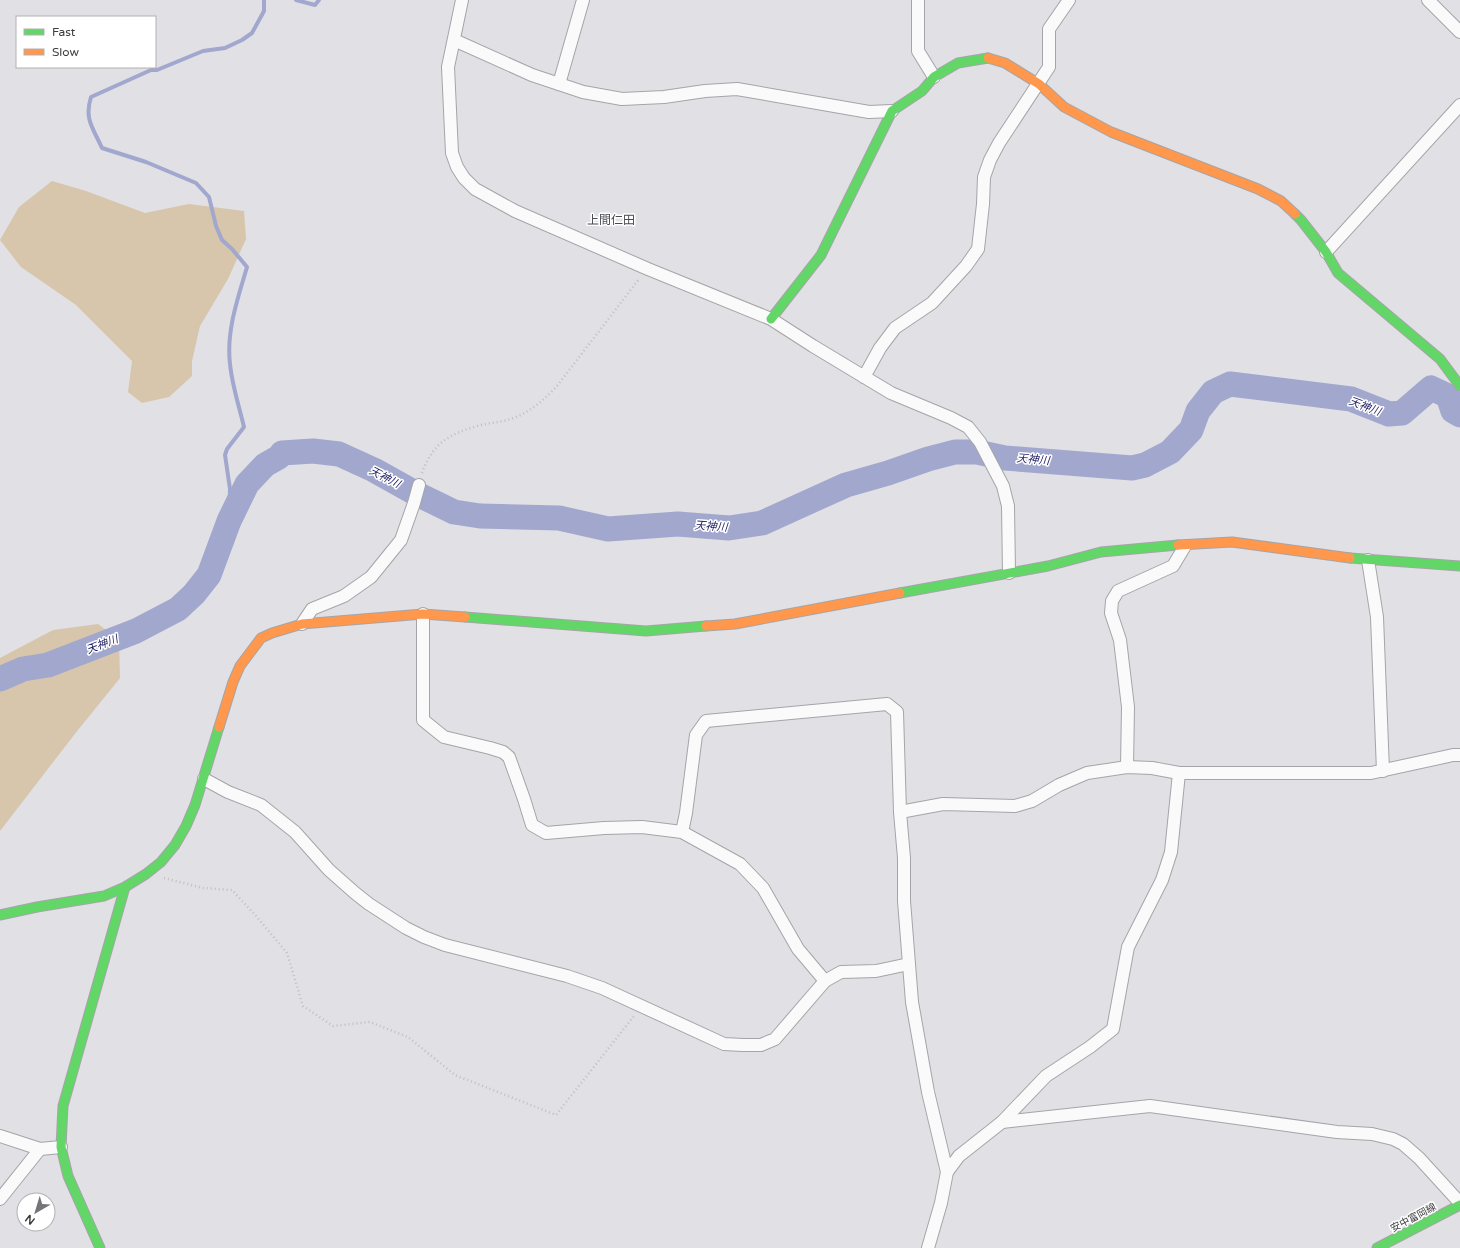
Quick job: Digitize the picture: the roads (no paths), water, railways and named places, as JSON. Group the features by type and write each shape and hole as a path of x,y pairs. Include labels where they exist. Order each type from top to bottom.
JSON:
{"street":[{"path":"462,0 448,67 452,153 457,167 464,178 475,189 515,210 648,269 771,319 891,393 951,418 968,427 980,442 1003,486 1008,506 1010,573"},
{"path":"559,84 583,0"},
{"path":"918,0 918,51 934,77"},
{"path":"864,377 880,348 895,328 932,303 966,266 978,249 983,204 984,177 990,160 998,143 1049,67 1049,29 1069,0"},
{"path":"1428,0 1460,32"},
{"path":"454,40 532,75 583,92 622,99 664,97 705,91 737,89 869,112 892,111"},
{"path":"771,319 821,255 892,111 922,91 934,77 958,63 990,58 1005,64 1038,84 1064,107 1111,132 1258,189 1281,201 1301,220 1326,252 1338,273 1440,359 1460,386"},
{"path":"1326,252 1460,105"},
{"path":"302,624 312,609 344,596 371,577 401,540 419,485"},
{"path":"0,915 37,907 104,896 125,887 146,874 161,862 175,845 186,826 195,805 233,682 240,666 251,650 262,638 272,633 302,624 423,614 646,631 735,624 1048,566 1101,552 1232,542 1368,560 1460,566"},
{"path":"1127,767 1128,707 1120,640 1111,613 1112,601 1118,591 1173,566 1185,546"},
{"path":"1368,560 1377,617 1384,771"},
{"path":"423,614 423,720 444,737 490,748 503,752 509,757 532,826 546,833 604,828 642,827 682,832 740,864 763,888 798,949 825,981"},
{"path":"682,832 686,813 696,735 706,721 887,704 897,712 900,812 904,858 904,901 912,1002 928,1092 947,1172 941,1203 928,1248"},
{"path":"900,812 943,804 1015,806 1032,801 1059,785 1087,772 1127,767 1152,768 1178,773 1371,773 1453,755 1460,756"},
{"path":"947,1172 959,1156 1002,1122 1046,1076 1090,1047 1113,1029 1128,948 1162,880 1171,852 1178,773"},
{"path":"204,779 228,792 261,805 295,832 329,870 355,893 406,928 445,945 567,976 602,988 724,1044 743,1046 761,1045 775,1039 825,981 841,972 876,971 909,964"},
{"path":"100,1248 68,1176 61,1147 63,1106 125,887"},
{"path":"1002,1122 1150,1106 1330,1131 1372,1134 1393,1139 1403,1144 1419,1158 1460,1204"},
{"path":"0,1136 40,1149 61,1147"},
{"path":"0,1199 40,1149"},
{"name":"安中富岡線","path":"1377,1248 1460,1204"}],"waterway":[{"path":"229,521 230,489 225,455 227,449 244,427 234,388 229,352 231,327 247,267 232,249 222,240 216,226 209,197 196,183 146,162 102,148 90,123 88,111 91,97 151,70 157,70 203,51 225,48 242,40 252,33 264,11 264,0"},
{"path":"296,0 315,5 319,0"},
{"name":"天神川","path":"0,679 23,669 48,665 136,631 178,609 194,594 209,575 229,521 247,484 265,465 279,457 282,453 313,451 339,454 374,470 417,494 454,512 480,516 559,518 608,529 678,524 729,528 762,523 846,485 955,452 977,452 1005,458 1132,468 1145,465 1170,452 1191,430 1198,411 1213,392 1230,384 1351,399 1389,414 1402,413 1431,388 1448,396 1453,411 1460,415"}],"district":[{"name":"上間仁田","path":"611,220"}]}
